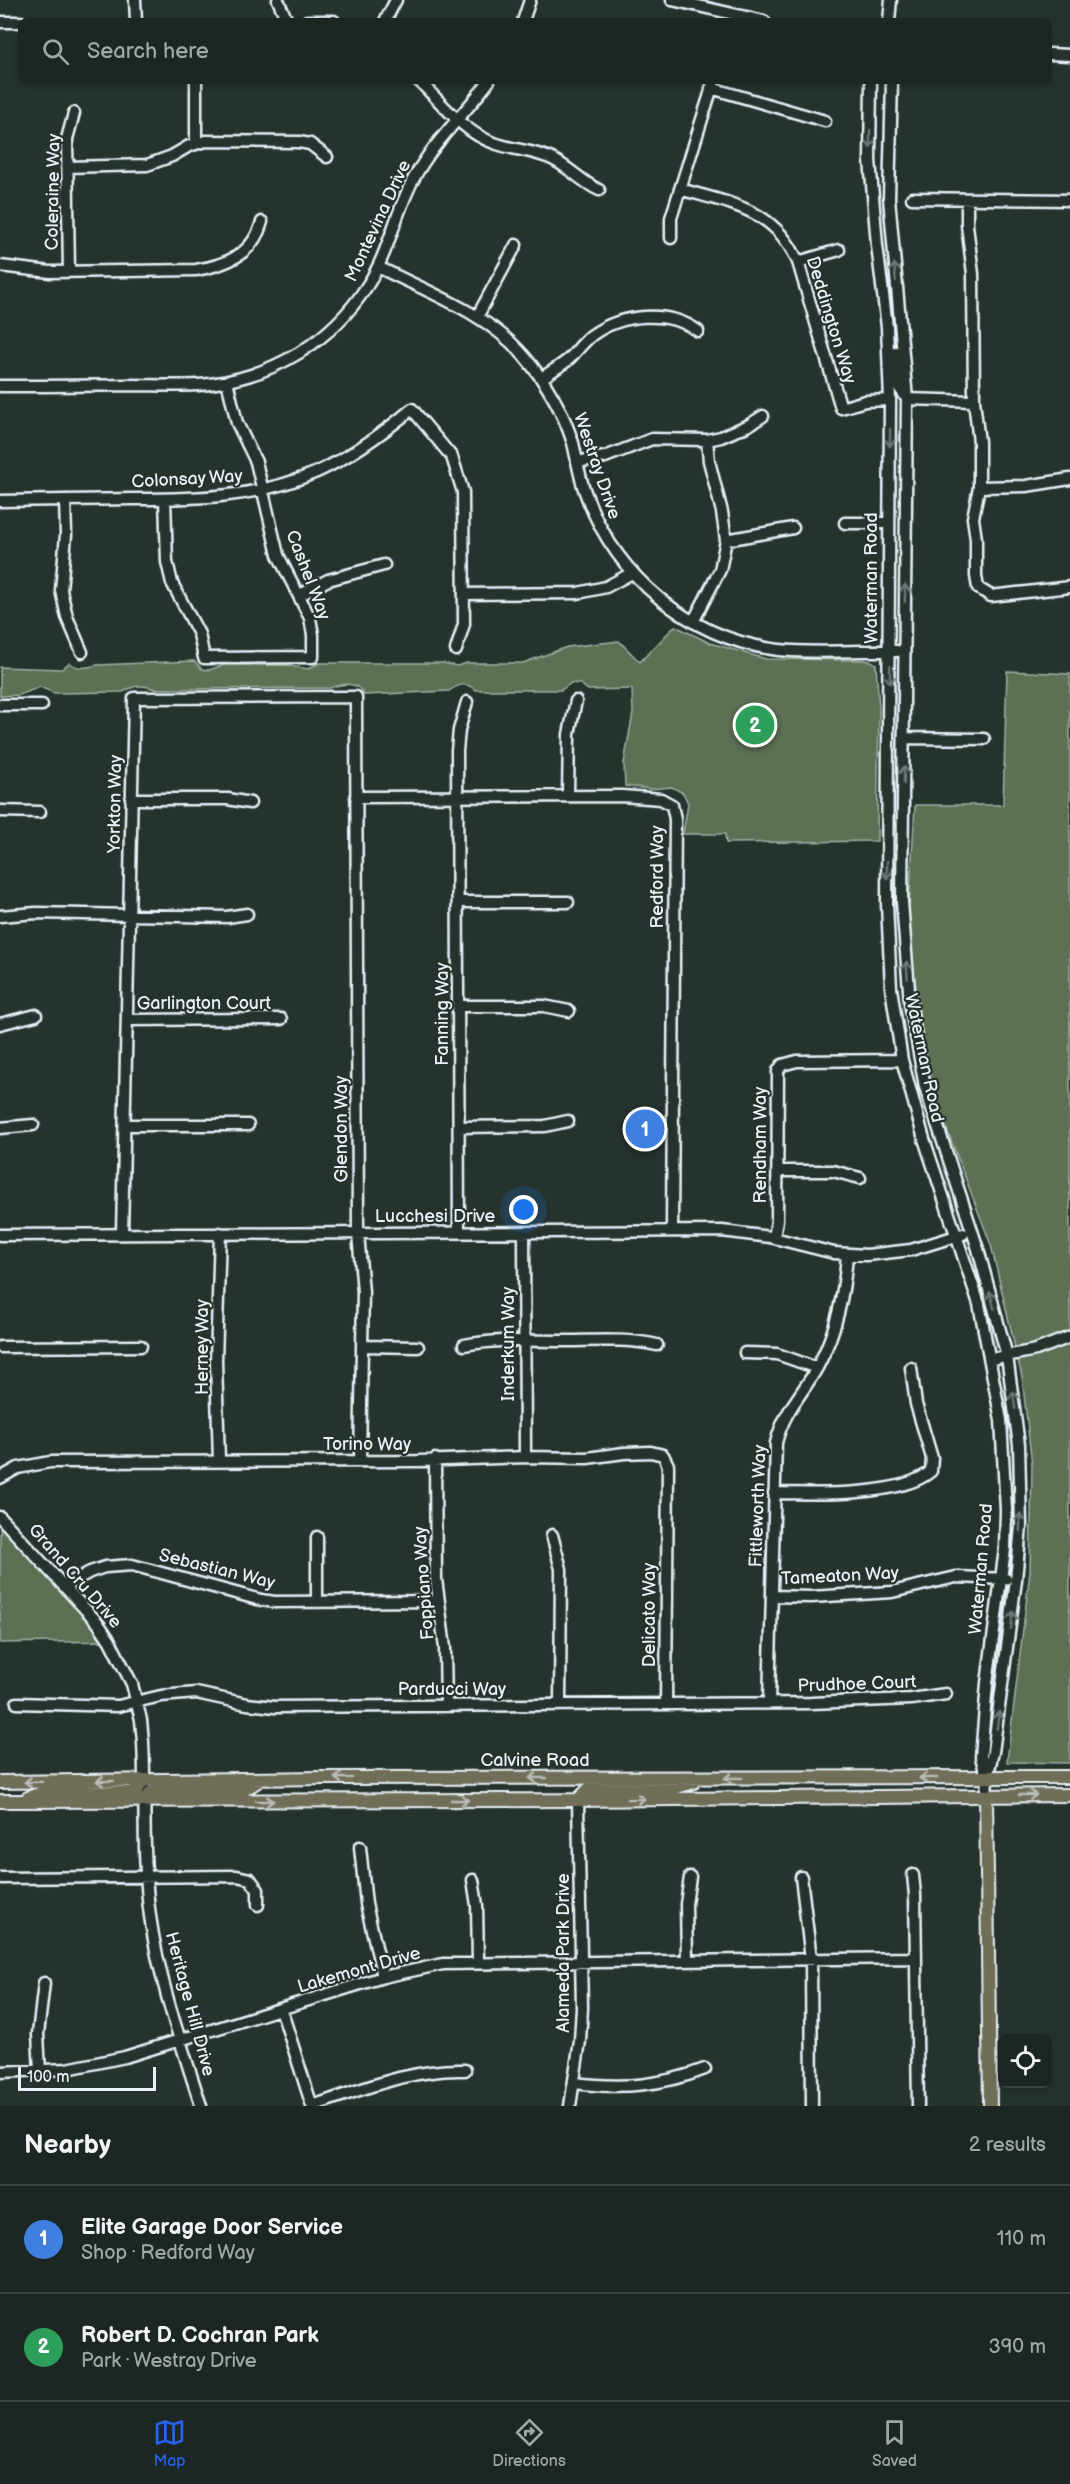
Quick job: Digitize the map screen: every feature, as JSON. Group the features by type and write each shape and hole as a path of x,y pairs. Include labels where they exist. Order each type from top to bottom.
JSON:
{"main road":[{"name":"Calvine Road","path":"0,1782 1070,1777"},
{"path":"578,1800 589,1789 677,1786 706,1778"},
{"path":"144,1801 154,1791 242,1791 262,1779"},
{"path":"18,1801 42,1793 134,1792 144,1780"},
{"path":"0,1801 578,1800 1070,1795"},
{"name":"Waterman Road","path":"986,1796 990,2106"}],"street":[{"path":"135,0 136,18"},
{"path":"278,0 285,18"},
{"path":"387,18 396,0"},
{"path":"524,18 530,0"},
{"path":"672,0 733,18"},
{"path":"889,18 891,0"},
{"path":"0,22 18,22"},
{"path":"1052,54 1070,55"},
{"path":"196,84 196,143"},
{"path":"422,84 469,129 492,143 530,151 555,161 599,190"},
{"name":"Montevina Drive","path":"0,387 188,385 227,381 265,370 285,361 323,336 354,304 378,267 400,207 414,178 440,138 486,84"},
{"name":"Waterman Road","path":"871,84 870,160 882,297 887,327 890,400 888,945 891,988 902,1060 924,1139 979,1304 1001,1420 1006,1510 1001,1579 987,1683 981,1757 987,1778"},
{"name":"Waterman Road","path":"892,84 889,198 907,399 902,902 910,1003 925,1087 972,1230 1007,1356 1019,1445 1021,1526 1016,1580 986,1796"},
{"path":"671,238 671,218 712,85 825,121"},
{"name":"Coleraine Way","path":"69,272 68,139 74,113"},
{"path":"68,167 147,165 159,162 196,143 299,142 310,144 327,157"},
{"name":"Deddington Way","path":"680,189 758,214 779,231 798,262 841,408 866,401 890,400"},
{"path":"912,198 1070,200"},
{"path":"967,199 967,225 973,274 974,401 979,442 979,487 973,518 976,539 976,584 981,592 991,596 1070,587"},
{"path":"0,267 40,272 211,268 231,260 246,250 254,242 262,222"},
{"path":"477,317 516,244"},
{"path":"798,262 839,250"},
{"name":"Westray Drive","path":"378,267 477,317 510,342 542,378 565,422 593,513 604,535 632,573 669,607 693,622 730,639 778,650 904,651"},
{"name":"Waterman Road","path":"882,297 892,309 899,387 907,399"},
{"path":"542,378 567,361 590,336 626,320 642,317 666,318 686,324 698,331"},
{"name":"Cashel Way","path":"165,499 168,570 177,594 199,634 204,658 313,657 310,618 278,555 254,454 232,409 227,381"},
{"path":"907,399 974,401"},
{"name":"Colonsay Way","path":"0,501 165,499 225,496 262,490 307,476 341,460 384,433 412,409 452,457 461,480 464,594"},
{"path":"577,462 605,457 652,439 707,440 735,433 763,416"},
{"path":"693,622 720,570 726,540 722,512 712,481 707,440"},
{"path":"979,487 1026,486 1070,479"},
{"path":"65,500 66,535 61,590 67,617 82,651"},
{"path":"845,523 888,523"},
{"path":"726,540 793,528"},
{"path":"300,595 328,580 384,565"},
{"path":"456,650 464,624 464,594 578,593 606,587 632,573"},
{"name":"Yorkton Way","path":"122,1234 134,698 356,697 356,797"},
{"path":"568,796 569,734 576,701"},
{"name":"Fanning Way","path":"459,1232 457,797 458,741 467,702"},
{"path":"0,705 42,705"},
{"path":"904,738 984,739"},
{"name":"Redford Way","path":"356,797 568,796 661,799 672,805 675,819 672,1231"},
{"name":"Glendon Way","path":"356,797 358,1233 363,1292 360,1461"},
{"path":"131,799 228,799 250,803"},
{"path":"0,812 40,812"},
{"path":"458,902 568,902"},
{"path":"0,916 36,913 227,917 247,914"},
{"path":"458,1006 543,1006 569,1011"},
{"path":"0,1024 36,1015"},
{"name":"Garlington Court","path":"127,1020 281,1019"},
{"name":"Rendham Way","path":"774,1238 777,1220 777,1077 782,1065 797,1061 902,1060"},
{"path":"459,1127 545,1126 568,1121"},
{"path":"0,1128 33,1125"},
{"path":"124,1125 248,1125"},
{"path":"777,1171 833,1172 860,1178"},
{"name":"Lucchesi Drive","path":"0,1235 722,1231 774,1238 816,1250 847,1255 900,1252 972,1230"},
{"name":"Inderkum Way","path":"524,1232 525,1457"},
{"name":"Herney Way","path":"219,1461 216,1362 220,1233"},
{"name":"Fittleworth Way","path":"769,1703 774,1455 779,1430 792,1402 817,1368 829,1344 840,1309 847,1255"},
{"path":"991,1359 1036,1350 1070,1337"},
{"path":"464,1346 482,1342 524,1341 638,1341 657,1345"},
{"path":"0,1347 141,1346"},
{"path":"362,1346 418,1347"},
{"path":"745,1353 777,1354 817,1368"},
{"path":"774,1493 811,1494 881,1489 923,1478 931,1471 932,1458 916,1404 911,1368"},
{"name":"Torino Way","path":"0,1478 18,1468 39,1463 587,1458 651,1452 663,1455 668,1465 666,1527"},
{"name":"Foppiano Way","path":"435,1459 438,1601 445,1648 446,1706"},
{"name":"Grand Cru Drive","path":"0,1516 98,1623 122,1661 137,1702 143,1742 144,1801"},
{"name":"Delicato Way","path":"666,1527 666,1704"},
{"path":"552,1535 561,1569 560,1705"},
{"path":"317,1537 317,1602"},
{"name":"Sebastian Way","path":"64,1586 105,1567 132,1565 261,1600 438,1601"},
{"name":"Tameaton Way","path":"771,1596 811,1597 892,1592 956,1577 1016,1580"},
{"name":"Parducci Way","path":"17,1703 118,1706 161,1696 196,1693 262,1707 769,1703"},
{"name":"Prudhoe Court","path":"769,1703 911,1699 946,1694"},
{"name":"Alameda Park Drive","path":"570,2106 575,2084 582,2019 578,1800"},
{"name":"Heritage Hill Drive","path":"144,1801 146,1877 155,1946 180,2040 201,2106"},
{"path":"360,1847 366,1905 383,1977"},
{"path":"913,1875 918,2106"},
{"path":"0,1878 237,1876 250,1878 258,1890 258,1905"},
{"path":"687,1961 686,1904 690,1877"},
{"path":"801,1877 811,1959 812,2106"},
{"path":"473,1880 477,1905 478,1962"},
{"name":"Lakemont Drive","path":"0,2072 40,2072 97,2064 383,1977 443,1964 915,1958"},
{"path":"40,2072 38,2034 44,1983"},
{"path":"281,2009 312,2106 409,2075 429,2071 465,2070"},
{"path":"575,2084 610,2087 641,2086 667,2082 705,2069"}],"green space":[{"path":"675,626 710,643 766,659 863,660 876,664 879,708 877,841 726,843 725,834 683,834 688,803 683,793 672,787 651,789 625,786 624,763 633,713 632,689 588,690 580,684 571,683 561,690 476,690 462,685 449,691 364,695 358,687 350,684 330,688 155,689 139,686 123,692 54,693 40,687 19,695 0,696 0,667 62,669 69,663 89,667 194,661 202,669 209,670 224,665 286,665 308,669 319,663 443,663 457,666 467,663 523,663 567,647 619,641 640,662"},
{"path":"1007,671 1070,674 1070,1763 1007,1762 1030,1571 1032,1465 1022,1377 991,1245 928,1080 908,926 915,805 1003,805"},
{"path":"0,1517 110,1641 0,1643"}],"place":[{"name":"Robert D. Cochran Park","path":"755,725"},
{"name":"Elite Garage Door Service","path":"645,1129"}]}
